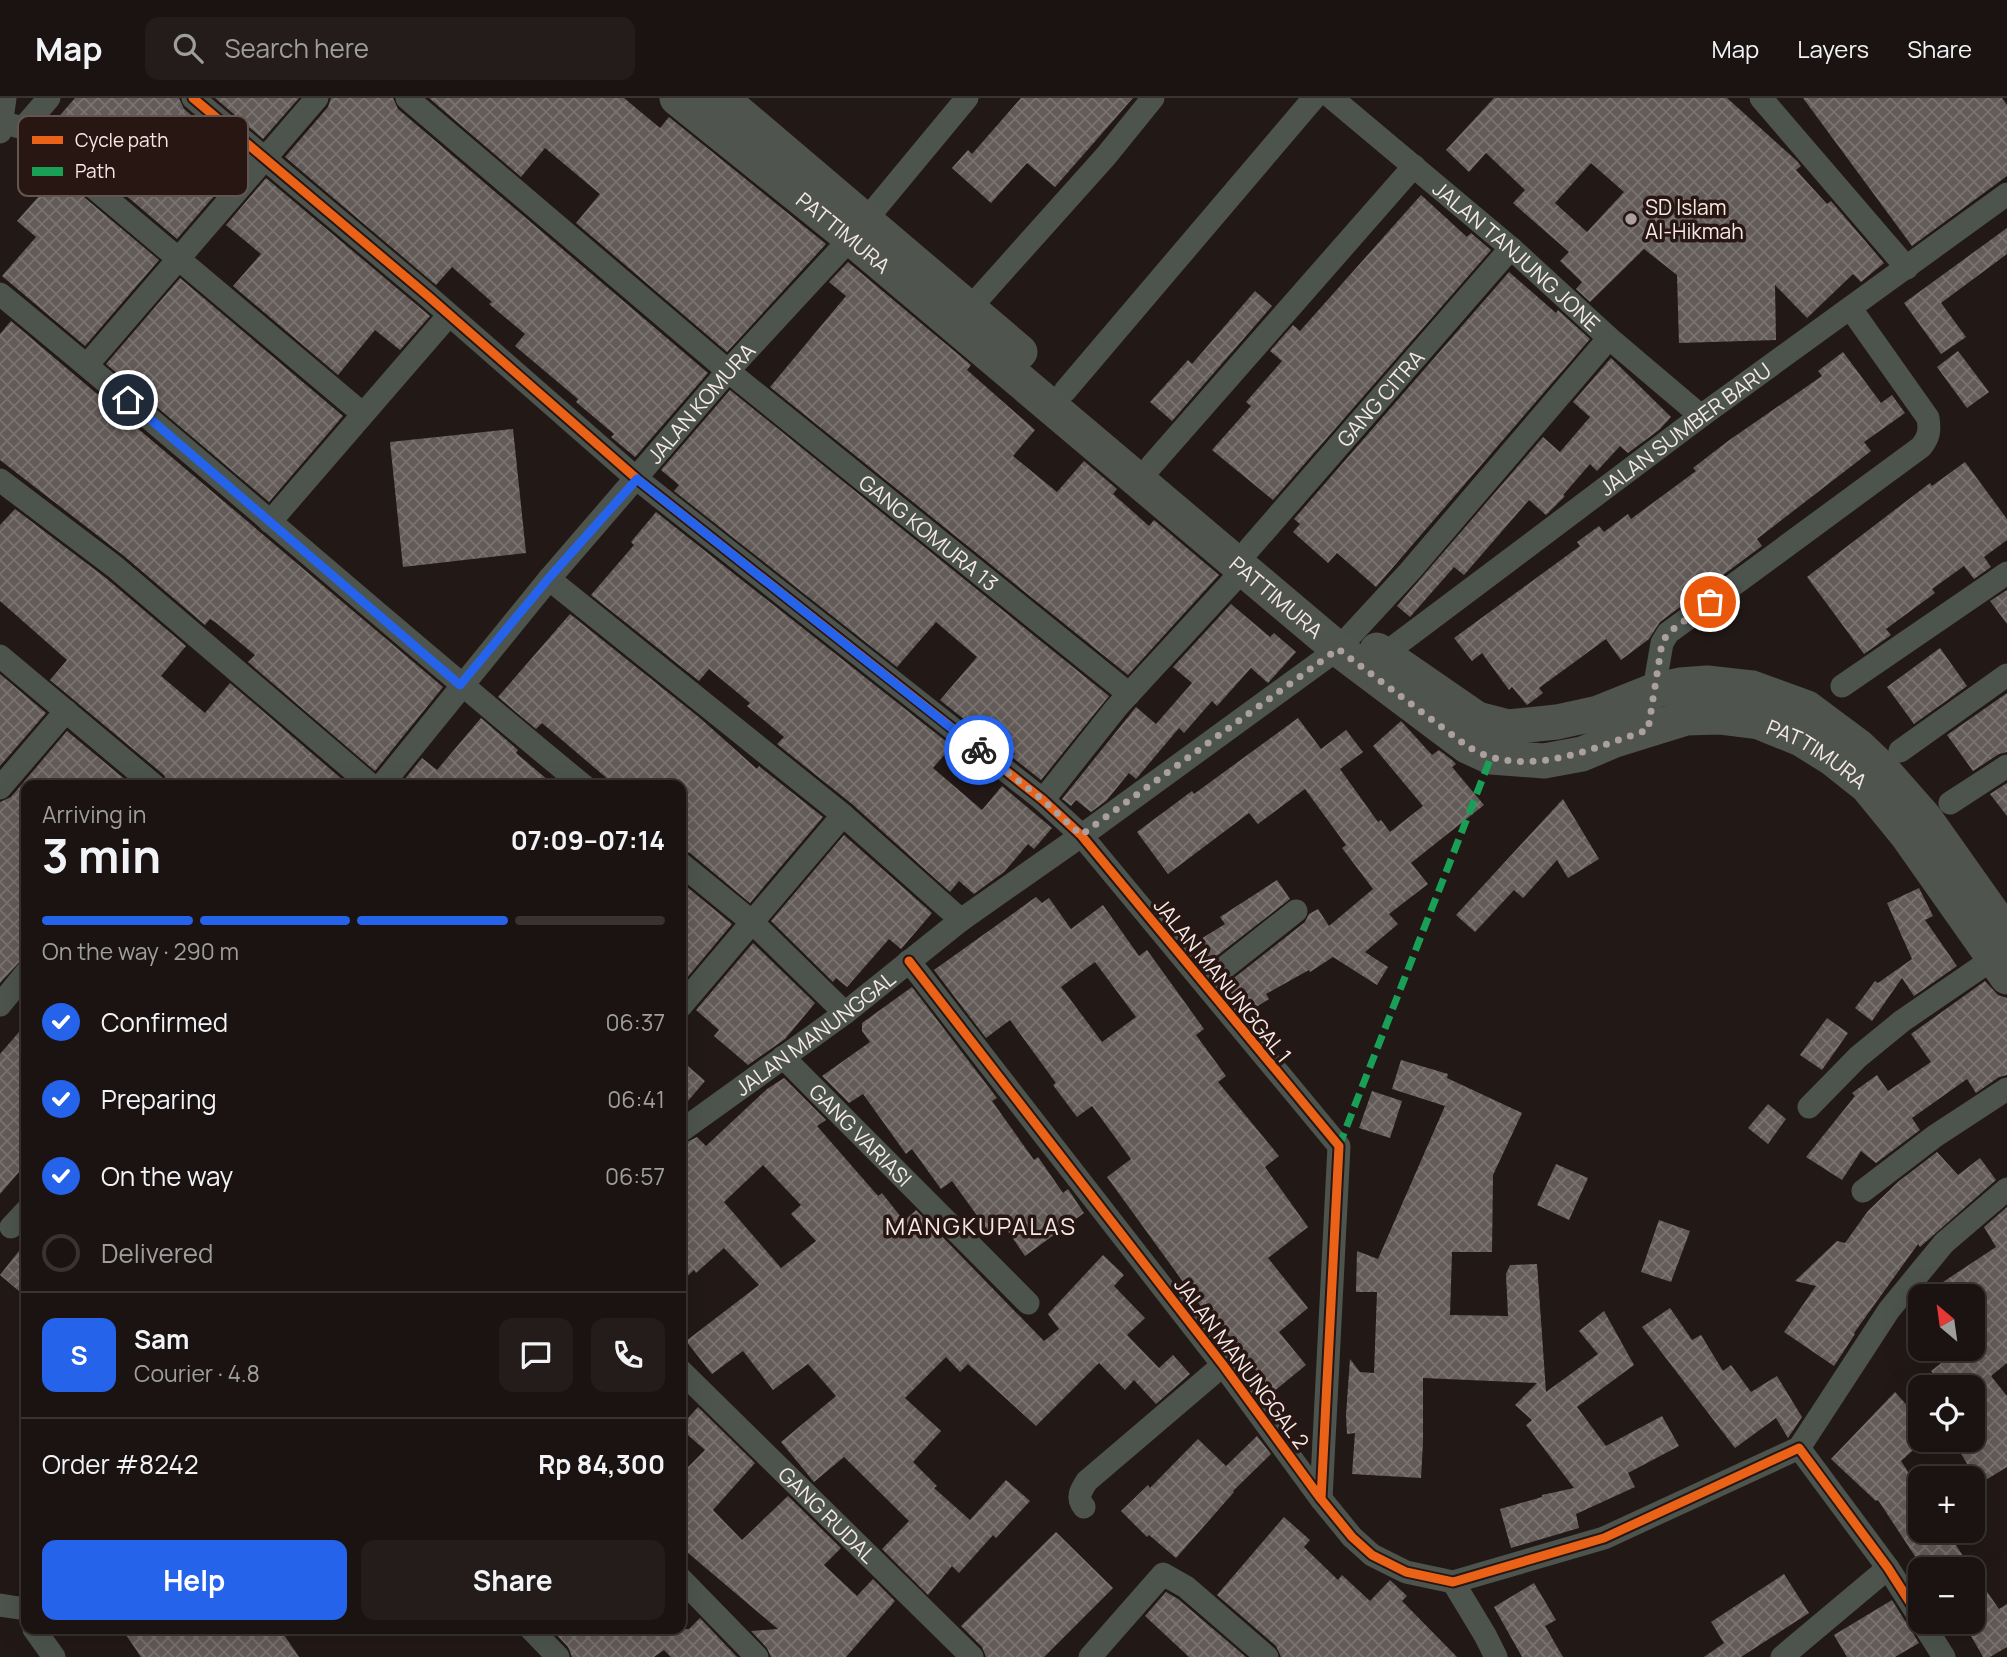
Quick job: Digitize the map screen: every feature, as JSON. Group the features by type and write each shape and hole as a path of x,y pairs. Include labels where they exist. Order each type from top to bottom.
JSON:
{"main road":[{"name":"PATTIMURA","path":"677,98 970,308 1151,466 1246,559"},
{"name":"PATTIMURA","path":"722,98 858,228 1246,559 1375,663 1467,746 1490,757 1544,761 1583,754 1686,718 1719,717 1759,722 1801,739 1833,759 1867,786 2003,956"},
{"name":"PATTIMURA","path":"1375,663 1477,719 1508,727 1557,722 1598,713 1653,691 1680,685 1718,684 1752,688 1807,708 1858,746 1916,807 2003,956"}],"street":[{"path":"5,98 8,128"},
{"path":"24,116 49,98"},
{"name":"JALAN MANUNGGAL 1","path":"193,98 214,116"},
{"path":"248,180 317,98"},
{"name":"GANG KOMURA 13","path":"407,98 728,371 1129,694"},
{"name":"JALAN KOMURA","path":"387,780 460,685 548,579 728,371 858,228 967,98"},
{"path":"970,308 1106,156 1153,98"},
{"path":"1065,391 1314,98"},
{"path":"1761,98 1907,268"},
{"name":"JALAN TANJUNG JONE","path":"1342,101 1701,416"},
{"name":"JALAN MANUNGGAL 1","path":"248,145 637,479 1043,800 1081,835 1339,1146 1321,1499"},
{"path":"1151,466 1414,166"},
{"name":"JALAN SUMBER BARU","path":"1375,663 1701,416 2007,194"},
{"path":"96,196 178,260 363,414"},
{"path":"87,365 234,196"},
{"name":"GANG CITRA","path":"1043,800 1129,694 1511,248"},
{"path":"0,294 87,365 460,685 577,780"},
{"path":"1648,730 1662,643 1668,633 1921,447 1927,439 1930,430 1928,418 1851,309"},
{"path":"270,522 449,315"},
{"name":"JALAN MANUNGGAL","path":"686,1127 845,1013 961,920 1346,641 1410,571 1609,338"},
{"path":"0,480 115,567 365,780"},
{"path":"1842,686 2007,573"},
{"path":"548,579 843,815 961,920"},
{"path":"0,656 148,780"},
{"path":"1900,751 2007,675"},
{"path":"0,788 66,711"},
{"path":"1950,803 2007,766"},
{"path":"686,1000 843,815"},
{"path":"686,868 752,922 845,1013"},
{"path":"1205,983 1296,911"},
{"path":"1809,1107 1858,1057 1902,1021 2003,956"},
{"name":"JALAN MANUNGGAL 2","path":"909,961 1223,1365 1321,1499 1352,1537 1372,1555 1406,1572 1453,1582 1604,1538 1798,1448"},
{"path":"0,1005 21,979"},
{"name":"GANG VARIASI","path":"783,1057 1028,1303"},
{"path":"1863,1191 1935,1136 2007,1089"},
{"path":"1908,1600 1888,1568 1798,1448 1897,1300 1944,1243 2007,1189"},
{"path":"1084,1507 1080,1497 1087,1481 1223,1365"},
{"name":"GANG RUDAL","path":"686,1376 972,1657"},
{"path":"1782,1657 1888,1568"},
{"path":"1090,1657 1163,1574 1186,1587 1267,1657"},
{"path":"1453,1582 1496,1657"},
{"path":"686,1584 757,1657"},
{"path":"38,1634 54,1657"},
{"path":"536,1634 558,1657"},
{"path":"1930,1634 1944,1657"}],"building":[{"path":"75,98 179,98 184,109 192,116 59,116"},
{"path":"215,98 299,98 263,139 248,126 248,116 236,116"},
{"path":"331,98 393,98 398,109 708,373 635,457 611,437 614,434 576,402 578,399 515,346 525,334 489,304 492,302 452,267 436,285 285,157 328,107"},
{"path":"429,98 624,98 660,128 669,117 826,244 727,352 576,223 600,194 545,148 521,177"},
{"path":"1021,98 1133,98 1055,187 1027,163 991,203 952,168 968,150 972,154"},
{"path":"1494,98 1727,98 1797,161 1801,166 1796,170 1827,204 1831,201 1884,263 1861,282 1853,274 1807,318 1775,285 1776,340 1679,343 1677,275 1644,249 1590,302 1576,289 1582,282 1560,261 1569,252 1513,203 1525,190 1486,153 1469,172 1446,150","holes":["1591,163 1624,192 1587,232 1555,203"]},
{"path":"1803,98 2002,98 2007,105 2007,176 1912,246"},
{"path":"266,178 430,316 400,350 375,330 338,375 233,286 261,254 226,225"},
{"path":"1421,195 1467,237 1471,233 1491,250 1273,500 1212,450 1251,406 1246,402 1282,361 1270,351 1293,325 1300,331"},
{"path":"39,196 83,196 159,260 85,346 2,276 36,237 17,221"},
{"path":"127,196 214,196 177,239"},
{"path":"2007,228 2007,254 1941,303 1966,337 1941,354 1904,303"},
{"path":"848,262 971,365 967,370 1035,430 1013,456 1057,492 1084,461 1117,489 1113,494 1149,526 1154,520 1219,575 1128,675 770,387 846,296 829,282"},
{"path":"1509,272 1590,339 1376,587 1337,553 1328,563 1293,532 1300,524 1294,519"},
{"path":"180,278 343,416 269,502 106,364"},
{"path":"1255,291 1272,306 1172,421 1150,402 1188,360 1192,364"},
{"path":"11,321 443,687 375,771 248,662 255,655 210,619 205,625 124,556 0,460 0,334"},
{"path":"1958,351 1989,392 1967,408 1937,367"},
{"path":"1843,352 1881,403 1892,395 1905,413 1864,442 1871,451 1757,539 1762,546 1660,622 1649,639 1621,660 1606,639 1539,688 1543,693 1527,705 1512,687 1509,690 1482,653 1472,661 1454,638 1580,546 1577,542 1599,526 1604,532 1628,514 1631,519 1696,471 1693,468 1728,441 1822,376 1818,371"},
{"path":"1611,358 1671,417 1659,430 1628,453 1620,446 1597,471 1590,464 1546,515 1529,500 1464,575 1454,567 1410,617 1397,606 1543,437 1560,452 1590,417 1573,402"},
{"path":"730,390 1109,696 1041,780 1012,757 1015,754 977,721 973,720 970,724 940,700 977,657 936,622 897,667 674,491 679,485 661,470"},
{"path":"513,429 526,553 403,567 390,442"},
{"path":"1965,462 2007,519 2007,540 1984,557 1991,567 1974,579 1964,566 1932,589 1935,593 1886,629 1891,635 1864,654 1807,577 1930,483 1932,486"},
{"path":"15,509 106,578 186,646 161,676 205,713 230,683 343,780 166,780 164,775 50,680 67,660 0,601 0,525"},
{"path":"656,512 952,746 933,768 982,810 1002,786 1052,828 1034,849 1028,844 1004,872 974,894 959,881 950,892 852,804 777,744 784,737 747,706 750,703 709,669 699,681 591,595 634,545 631,542"},
{"path":"2007,590 2007,624 1990,601"},
{"path":"1231,604 1270,637 1274,633 1296,652 1268,683 1251,668 1217,706 1212,701 1184,733 1179,728 1136,779 1129,773 1106,801 1091,812 1076,800 1071,806 1062,799 1136,707 1156,724 1192,683 1173,667"},
{"path":"570,614 700,718 757,769 759,766 823,817 750,903 686,852 686,780 609,780 542,723 536,729 498,697"},
{"path":"1940,648 1967,686 1914,724 1887,687"},
{"path":"0,674 46,713 0,766"},
{"path":"2007,693 2007,752 1999,754 1973,771 1947,735"},
{"path":"481,718 548,780 404,780 422,758 437,770"},
{"path":"1298,718 1321,749 1346,730 1363,752 1340,769 1378,822 1381,820 1390,832 1423,806 1373,746 1401,721 1432,755 1439,750 1456,764 1452,767 1484,805 1411,863 1428,884 1389,914 1398,924 1365,952 1388,967 1377,985 1333,957 1266,994 1269,999 1247,1013 1225,985 1305,922 1309,914 1318,909 1329,926 1373,889 1342,848 1346,845 1305,789 1258,824 1249,813 1168,874 1137,832"},
{"path":"67,731 126,780 25,780"},
{"path":"2007,783 2007,816 1990,794"},
{"path":"21,785 21,960 0,983 0,802 11,797"},
{"path":"1563,799 1599,859 1568,878 1557,860 1523,898 1514,890 1475,932 1456,915"},
{"path":"844,835 932,913 901,949 889,939 847,987 836,978 833,982 771,921"},
{"path":"1277,880 1290,899 1209,962 1196,942 1225,924 1220,917"},
{"path":"686,886 732,924 686,979"},
{"path":"1919,888 1933,916 1925,920 1957,966 1914,996 1902,978 1872,1021 1855,1008 1875,981 1878,983 1912,959 1887,903"},
{"path":"1036,897 1042,903 1049,898 1071,929 1103,905 1139,956 1147,950 1204,1029 1196,1035 1226,1076 1218,1082 1279,1156 1265,1167 1308,1227 1268,1258 1308,1308 1279,1332 1306,1365 1273,1392 1205,1306 1202,1308 1107,1177 1131,1159 1092,1106 1077,1117 1010,1020 986,1038 934,970","holes":["1095,962 1136,1017 1102,1042 1061,987"]},
{"path":"753,943 815,1003 785,1039 748,1065 714,1036 719,1030 696,1010"},
{"path":"1985,981 1998,995 2007,998 2007,1075 1999,1077 1976,1093 1967,1079 1912,1118 1920,1130 1876,1163 1861,1151 1842,1180 1806,1157 1855,1096 1852,1093 1877,1075 1888,1091 1931,1062 1911,1034"},
{"path":"912,987 997,1098 992,1101 1034,1160 1038,1157 1063,1193 1068,1189 1084,1213 1025,1256 1005,1227 992,1236 952,1181 941,1189 912,1149 906,1154 863,1094 849,1103 822,1076 870,1042 862,1031 862,1023"},
{"path":"1827,1018 1848,1033 1822,1070 1800,1055"},
{"path":"21,1030 21,1170 0,1194 0,1054"},
{"path":"1401,1060 1448,1074 1447,1078 1522,1113 1493,1175 1492,1252 1452,1252 1450,1315 1508,1316 1506,1274 1510,1265 1537,1264 1546,1392 1598,1354 1579,1331 1604,1311 1634,1365 1577,1407 1606,1446 1662,1416 1679,1446 1628,1473 1635,1487 1576,1514 1579,1528 1511,1548 1500,1509 1574,1488 1526,1425 1532,1420 1515,1405 1537,1383 1423,1378 1421,1478 1352,1474 1355,1433 1347,1434 1346,1415 1350,1359 1360,1372 1374,1373 1377,1292 1356,1292 1357,1251 1378,1259 1445,1106 1392,1089"},
{"path":"686,1064 705,1081 686,1103"},
{"path":"784,1078 826,1120 817,1126 878,1196 882,1193 904,1221 916,1210 1044,1341 1059,1329 1048,1314 1103,1255 1124,1275 1114,1286 1145,1318 1127,1335 1159,1368 1173,1355 1190,1374 1156,1404 1134,1380 1125,1390 1099,1363 1036,1426 968,1364 960,1372 946,1357 905,1398 941,1431 913,1462 937,1486 934,1488 970,1520 1006,1480 1030,1501 996,1538 993,1535 959,1573 952,1566 928,1595 882,1549 909,1521 844,1457 814,1482 781,1442 836,1396 808,1364 773,1390 743,1351 712,1374 686,1341 759,1285 724,1248 696,1273 694,1270 686,1277 686,1142 697,1137 706,1146 767,1089","holes":["763,1165 801,1205 791,1214 816,1241 781,1268 724,1202"]},
{"path":"1372,1091 1402,1101 1390,1138 1359,1128"},
{"path":"1768,1104 1786,1119 1768,1144 1748,1128"},
{"path":"1937,1152 1958,1175 1980,1158 1996,1180 1920,1247 1918,1244 1854,1333 1834,1366 1784,1332 1816,1286 1795,1281 1837,1241 1845,1243 1868,1211 1899,1181"},
{"path":"1556,1164 1588,1178 1569,1220 1537,1205"},
{"path":"2007,1207 2007,1363 1991,1376 2007,1396 2007,1467 1985,1480 1985,1466 1968,1466 1960,1452 1985,1452 1985,1375 1934,1375 1931,1371 1942,1362 1985,1361 1985,1284 1943,1282 1996,1247 1984,1227"},
{"path":"1659,1220 1690,1231 1671,1282 1641,1272"},
{"path":"21,1248 21,1293 0,1275"},
{"path":"1670,1308 1692,1340 1701,1335 1723,1371 1731,1365 1751,1392 1777,1376 1802,1417 1788,1438 1776,1418 1735,1448 1642,1327"},
{"path":"1895,1392 1908,1407 1908,1452 1911,1452 1901,1461 1908,1472 1908,1543 1955,1543 1964,1557 1915,1557 1878,1500 1831,1459"},
{"path":"698,1407 755,1463 713,1510 742,1540 788,1496 841,1548 824,1565 857,1596 873,1579 895,1601 846,1657 771,1657 767,1648 751,1631 778,1629 686,1551 686,1469 705,1450 686,1433 686,1420"},
{"path":"1257,1436 1271,1454 1233,1491 1176,1558 1149,1535 1147,1537 1121,1511 1148,1485 1150,1488 1198,1439 1226,1466"},
{"path":"1284,1517 1310,1540 1304,1547 1338,1580 1342,1575 1370,1601 1390,1580 1407,1596 1402,1601 1457,1657 1281,1657 1276,1646 1217,1595"},
{"path":"1056,1532 1113,1588 1044,1657 986,1657 982,1647 961,1626"},
{"path":"1784,1574 1809,1613 1741,1657 1704,1657 1724,1643 1711,1622"},
{"path":"1534,1583 1556,1620 1545,1626 1563,1657 1522,1657 1494,1607"},
{"path":"1985,1589 1999,1609 2007,1604 2007,1647 1990,1657 1983,1657 1970,1634 1985,1634"},
{"path":"1166,1592 1178,1599 1246,1657 1189,1657 1145,1616"},
{"path":"1892,1600 1908,1625 1908,1634 1913,1634 1919,1643 1895,1657 1847,1657 1834,1635"},
{"path":"700,1618 737,1657 671,1657 664,1650 654,1657 572,1657 568,1647 556,1634 686,1634 686,1629"},
{"path":"125,1634 283,1634 299,1657 141,1657"}],"marked path":[{"path":"1339,1146 1491,757"}],"cycle path":[{"path":"193,98 214,116"},
{"path":"248,144 428,296 637,479 1043,800 1081,835 1339,1146 1321,1499"},
{"path":"909,961 1223,1365 1321,1499 1352,1537 1372,1555 1406,1572 1453,1582 1604,1538 1799,1448 1908,1599"}],"way so far":[{"path":"979,750 1043,800 1081,835 1338,649 1467,746 1490,757 1544,761 1583,754 1648,730 1662,643 1668,633 1710,602"}],"place":[{"name":"SD Islam Al-Hikmah","path":"1631,219"}],"district":[{"name":"MANGKUPALAS","path":"981,1225"}],"route":[{"path":"128,400 460,685 548,579 637,479 979,750"}]}
